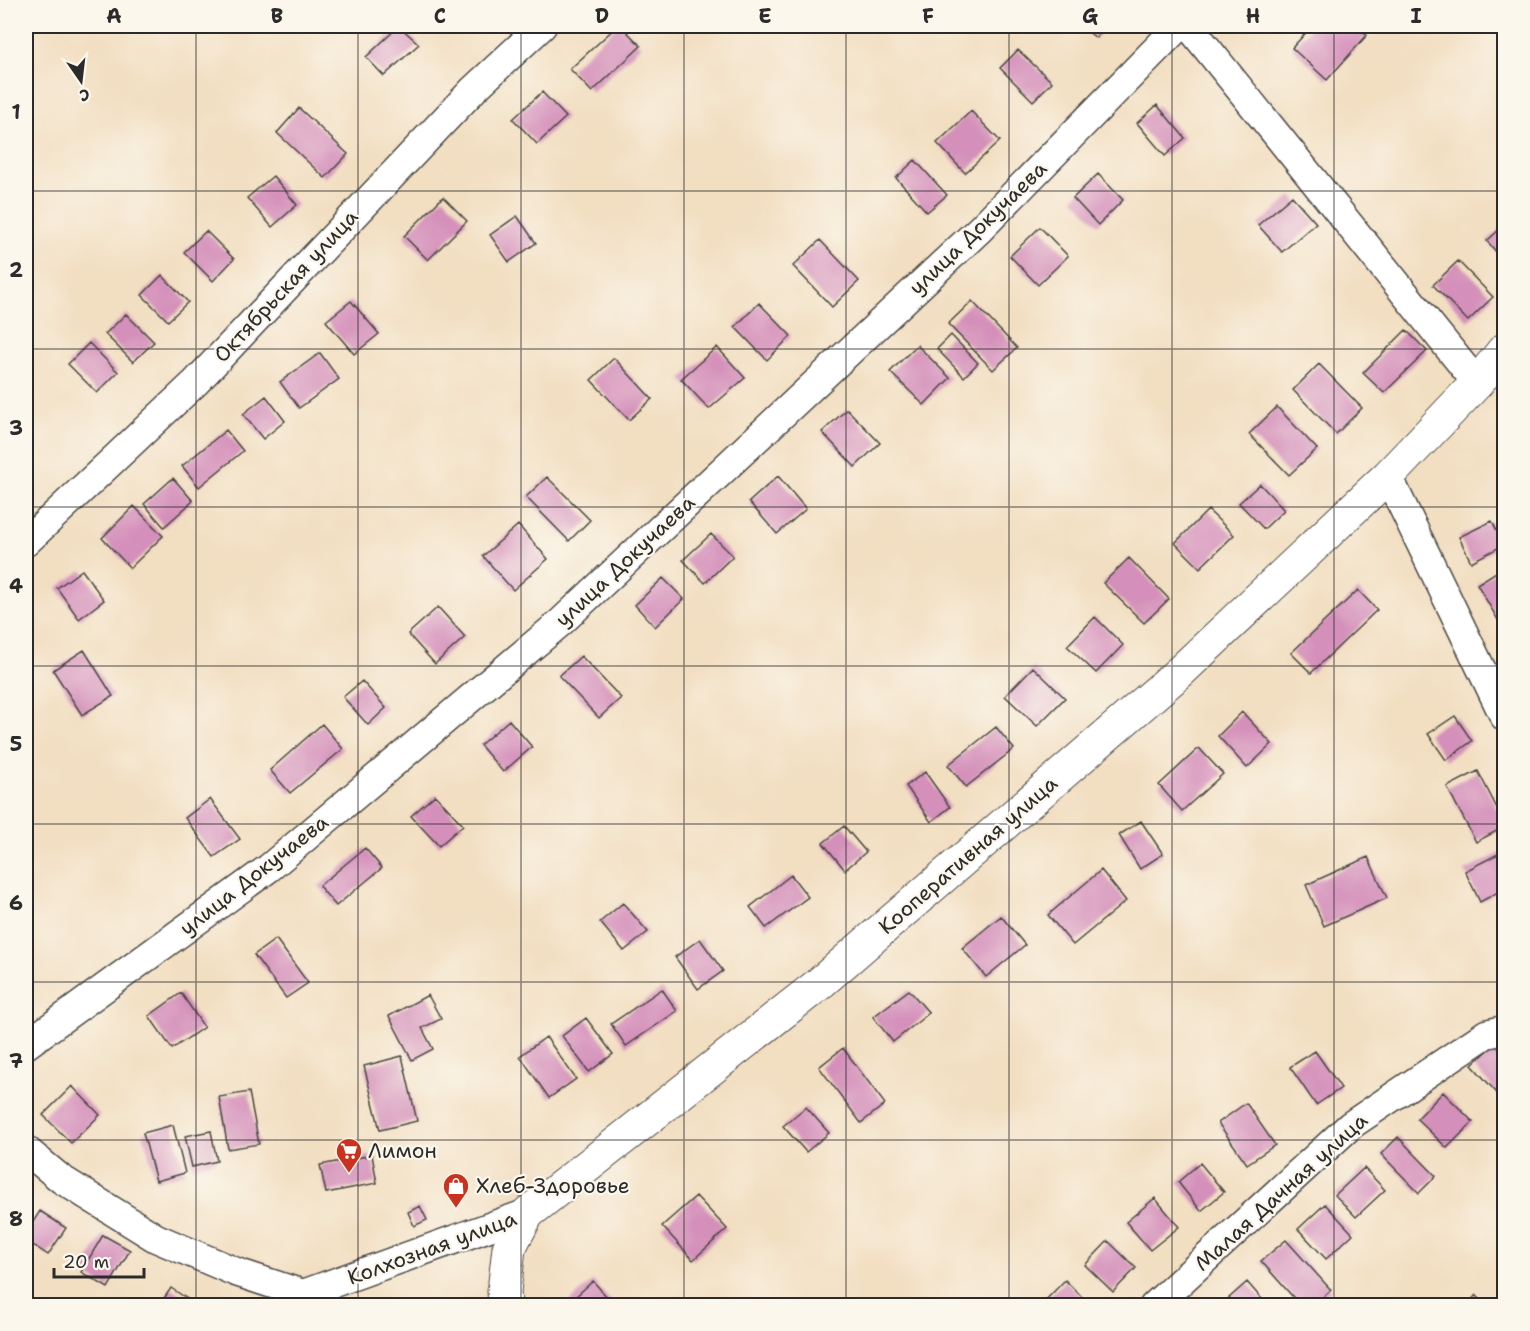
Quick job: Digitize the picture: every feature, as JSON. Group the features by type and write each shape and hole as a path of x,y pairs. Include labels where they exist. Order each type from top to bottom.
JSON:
{"street":[{"name":"Октябрьская улица","path":"26,542 196,382 474,89 542,26"},
{"name":"улица Докучаева","path":"26,1045 269,867 561,622 980,229 1179,26"},
{"path":"1189,26 1477,382"},
{"name":"Кооперативная улица","path":"528,1213 819,984 1181,671 1388,476 1477,382 1504,350"},
{"path":"1388,476 1504,716"},
{"name":"Малая Дачная улица","path":"1154,1305 1351,1125 1486,1034 1504,1030"},
{"name":"Колхозная улица","path":"26,1150 61,1179 156,1238 294,1300 528,1213"},
{"name":"Колхозная улица","path":"505,1305 504,1291 509,1248 528,1213"}],"building":[{"path":"399,26 419,44 384,76 366,57"},
{"path":"617,26 621,26 641,46 592,92 570,69"},
{"path":"1081,26 1106,26 1096,38"},
{"path":"1312,26 1356,26 1367,35 1327,80 1292,48"},
{"path":"1018,50 1052,82 1033,101 1000,68"},
{"path":"542,92 566,117 537,144 513,119"},
{"path":"1157,105 1185,138 1165,156 1137,123"},
{"path":"299,108 348,154 325,178 277,133"},
{"path":"971,111 1000,141 965,173 937,143"},
{"path":"915,160 947,195 927,212 896,178"},
{"path":"1098,174 1123,200 1098,225 1073,198"},
{"path":"273,176 297,205 272,227 247,198"},
{"path":"1292,196 1316,223 1282,252 1258,225"},
{"path":"443,197 467,221 428,260 404,236"},
{"path":"517,216 536,243 509,262 490,235"},
{"path":"1504,225 1504,261 1487,241"},
{"path":"1040,227 1068,256 1038,285 1010,256"},
{"path":"206,231 234,259 213,281 184,252"},
{"path":"820,240 859,281 832,307 793,266"},
{"path":"1458,261 1493,297 1468,321 1433,285"},
{"path":"162,275 188,302 168,321 142,295"},
{"path":"351,301 379,334 354,354 326,321"},
{"path":"972,301 1017,348 993,370 948,324"},
{"path":"759,303 791,336 767,360 735,327"},
{"path":"126,314 154,342 133,362 105,334"},
{"path":"1406,330 1427,351 1384,393 1363,373"},
{"path":"951,335 978,363 964,377 937,349"},
{"path":"89,343 118,372 97,393 68,364"},
{"path":"917,345 950,378 924,405 890,372"},
{"path":"717,347 745,378 709,409 681,379"},
{"path":"320,353 339,379 299,408 280,382"},
{"path":"614,358 652,399 629,420 591,380"},
{"path":"1319,364 1362,408 1336,434 1293,390"},
{"path":"266,396 285,421 263,439 243,414"},
{"path":"1277,407 1317,449 1289,475 1249,434"},
{"path":"847,409 880,443 855,467 822,432"},
{"path":"226,430 243,451 199,487 182,466"},
{"path":"778,476 806,509 777,534 749,502"},
{"path":"547,477 590,520 569,541 526,497"},
{"path":"173,478 193,501 164,527 144,504"},
{"path":"1260,484 1284,510 1264,529 1239,503"},
{"path":"134,506 163,536 130,568 102,538"},
{"path":"1208,510 1234,535 1200,568 1175,543"},
{"path":"1492,521 1504,545 1471,562 1459,537"},
{"path":"518,525 548,559 513,590 483,556"},
{"path":"711,534 733,556 705,583 683,560"},
{"path":"1129,558 1169,599 1144,623 1103,583"},
{"path":"1504,567 1504,616 1498,620 1477,584"},
{"path":"82,570 104,600 79,619 57,588"},
{"path":"663,578 684,599 655,627 635,605"},
{"path":"1358,590 1377,610 1311,673 1291,653"},
{"path":"438,607 465,637 435,664 408,634"},
{"path":"1095,617 1123,645 1096,673 1067,646"},
{"path":"84,650 113,696 82,715 53,670"},
{"path":"581,656 621,698 599,718 559,676"},
{"path":"1033,667 1065,698 1037,726 1005,696"},
{"path":"362,681 386,708 368,725 343,697"},
{"path":"1242,712 1272,744 1247,768 1218,736"},
{"path":"1455,716 1472,741 1446,760 1428,734"},
{"path":"509,720 532,747 503,772 480,745"},
{"path":"322,724 343,749 290,793 270,770"},
{"path":"996,727 1014,749 966,787 948,765"},
{"path":"1199,748 1223,774 1182,811 1159,785"},
{"path":"1478,771 1504,822 1504,827 1476,842 1447,787"},
{"path":"925,772 950,807 931,822 906,786"},
{"path":"435,795 463,825 439,846 411,816"},
{"path":"210,799 240,839 214,857 185,818"},
{"path":"1141,821 1163,854 1140,869 1119,835"},
{"path":"844,826 866,852 845,870 823,843"},
{"path":"365,848 382,868 336,906 319,886"},
{"path":"1504,851 1504,889 1480,902 1465,871"},
{"path":"1368,857 1387,898 1324,926 1306,885"},
{"path":"1101,870 1126,901 1073,945 1048,915"},
{"path":"791,875 808,897 766,928 750,907"},
{"path":"623,903 648,932 624,951 600,922"},
{"path":"1001,916 1025,945 986,977 962,948"},
{"path":"276,939 308,983 286,998 254,955"},
{"path":"700,939 723,971 698,989 675,957"},
{"path":"662,989 677,1011 626,1046 611,1024"},
{"path":"909,990 929,1013 893,1042 873,1017"},
{"path":"181,993 204,1027 172,1049 149,1016"},
{"path":"428,995 441,1019 422,1028 433,1049 412,1060 389,1016"},
{"path":"586,1018 613,1054 589,1072 562,1036"},
{"path":"546,1037 576,1079 549,1098 520,1056"},
{"path":"1495,1044 1504,1054 1504,1101 1472,1065"},
{"path":"843,1048 885,1104 861,1123 819,1067"},
{"path":"1315,1051 1341,1088 1316,1105 1290,1067"},
{"path":"402,1056 417,1121 380,1130 364,1066"},
{"path":"72,1086 100,1115 71,1143 43,1115"},
{"path":"249,1092 259,1144 228,1149 219,1097"},
{"path":"1443,1092 1473,1122 1447,1148 1417,1119"},
{"path":"1246,1103 1275,1145 1247,1164 1218,1123"},
{"path":"806,1107 829,1133 806,1152 783,1126"},
{"path":"173,1125 185,1173 156,1181 143,1133"},
{"path":"211,1131 217,1161 192,1167 185,1136"},
{"path":"1398,1137 1436,1176 1419,1193 1381,1154"},
{"name":"Лимон","path":"372,1155 377,1183 326,1193 320,1165"},
{"path":"1200,1163 1224,1192 1201,1211 1178,1182"},
{"path":"1364,1168 1385,1190 1356,1217 1335,1195"},
{"path":"696,1196 727,1229 693,1260 662,1226"},
{"path":"1155,1198 1179,1227 1150,1250 1126,1222"},
{"path":"1325,1204 1353,1234 1326,1259 1298,1229"},
{"name":"Лимон","path":"420,1206 427,1220 414,1226 408,1212"},
{"path":"40,1211 66,1228 48,1255 26,1240 26,1233"},
{"path":"103,1235 130,1250 108,1288 81,1272"},
{"path":"1286,1240 1331,1290 1313,1306 1301,1306 1261,1261"},
{"path":"1108,1241 1136,1268 1113,1292 1085,1265"},
{"path":"1065,1280 1091,1306 1040,1306"},
{"path":"593,1281 615,1306 565,1306"},
{"path":"1247,1282 1268,1306 1220,1306"},
{"path":"171,1288 198,1306 159,1306"},
{"path":"1476,1295 1487,1306 1466,1306"}],"place":[{"name":"Лимон","path":"349,1174"},
{"name":"Хлеб-Здоровье","path":"456,1209"}]}
